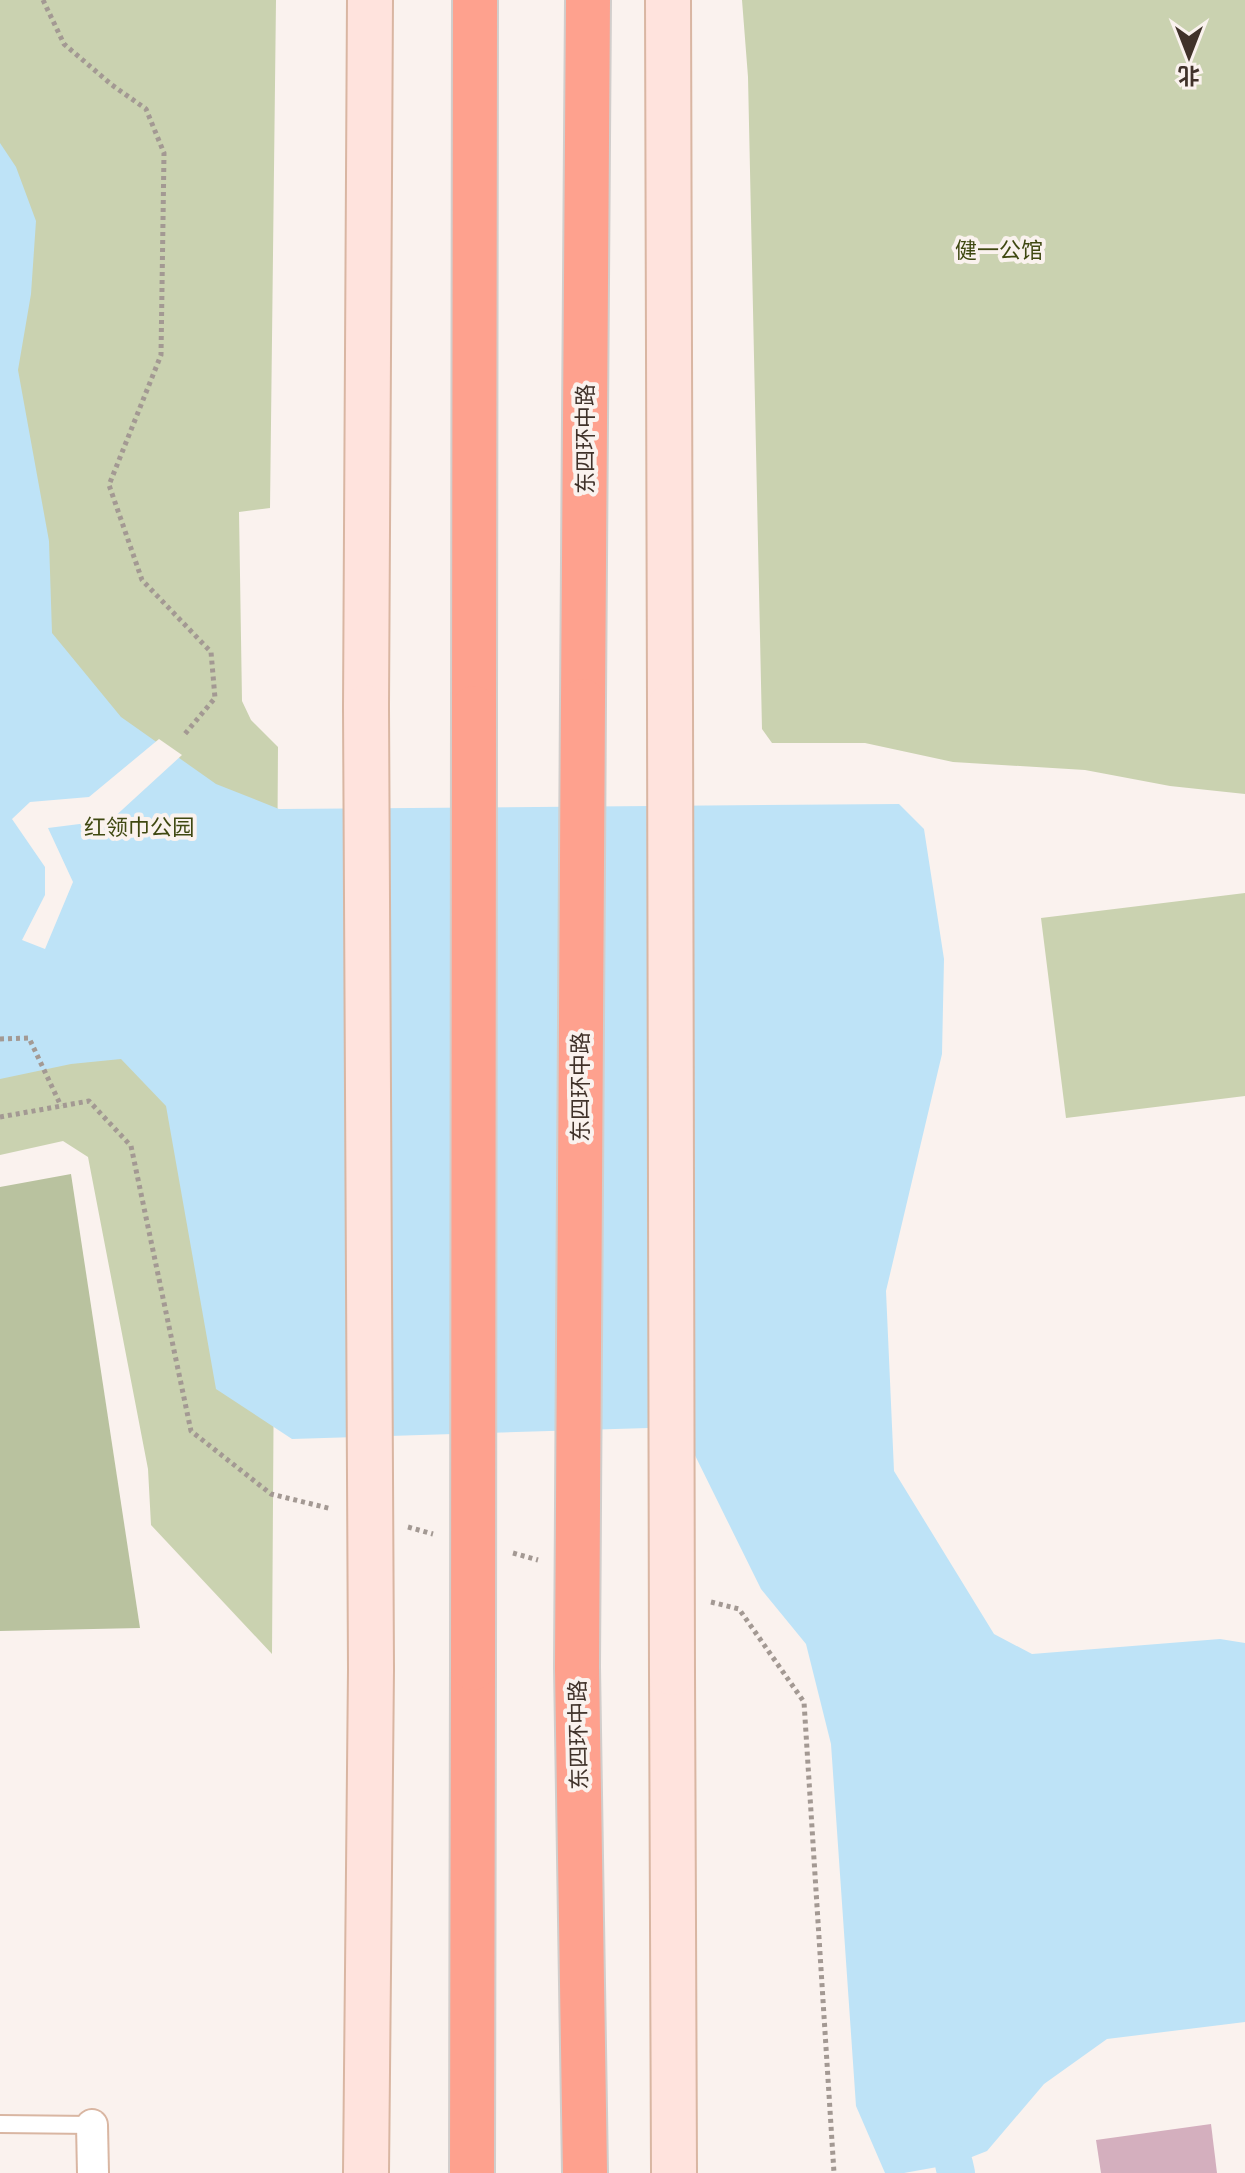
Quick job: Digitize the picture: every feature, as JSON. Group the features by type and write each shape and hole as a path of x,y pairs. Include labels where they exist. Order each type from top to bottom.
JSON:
{"highway":[{"path":"472,2173 475,0"},
{"name":"东四环中路","path":"585,2173 577,1667 588,0"}],"street":[{"path":"366,2173 371,1669 366,707 370,0"},
{"path":"668,0 674,2173"},
{"path":"92,2125 93,2173"}],"lane":[{"path":"0,2124 92,2125"}],"path":[{"path":"43,0 64,44 146,109 164,153 161,355 109,485 142,580 211,652 215,698 184,735"},
{"path":"0,1039 29,1038 61,1106"}],"green space":[{"name":"红领巾公园","path":"0,0 276,0 270,508 239,512 242,701 251,720 278,747 272,1654 151,1525 148,1469 88,1157 63,1141 0,1155"},
{"name":"健一公馆","path":"742,0 1245,0 1245,794 1170,786 1085,770 953,762 865,743 772,743 762,729 748,77"},
{"path":"1245,893 1245,1096 1066,1118 1041,918"},
{"path":"71,1174 140,1628 0,1631 0,1187"}],"water":[{"path":"0,143 16,167 36,221 31,294 18,370 49,541 52,633 121,717 216,784 279,809 899,804 924,829 944,959 942,1054 886,1291 894,1471 994,1634 1032,1654 1220,1639 1245,1643 1245,2022 1107,2039 1044,2084 987,2151 954,2164 904,2173 885,2173 856,2106 831,1744 806,1644 761,1589 681,1427 292,1439 216,1389 166,1106 121,1059 71,1064 0,1079"}],"pier":[{"path":"159,739 182,755 111,820 48,828 73,882 45,949 22,940 45,895 45,867 12,819 30,802 89,797"}],"building":[{"path":"1211,2124 1217,2173 1101,2173 1096,2140"}],"waterway":[{"path":"954,2164 956,2173"}]}
